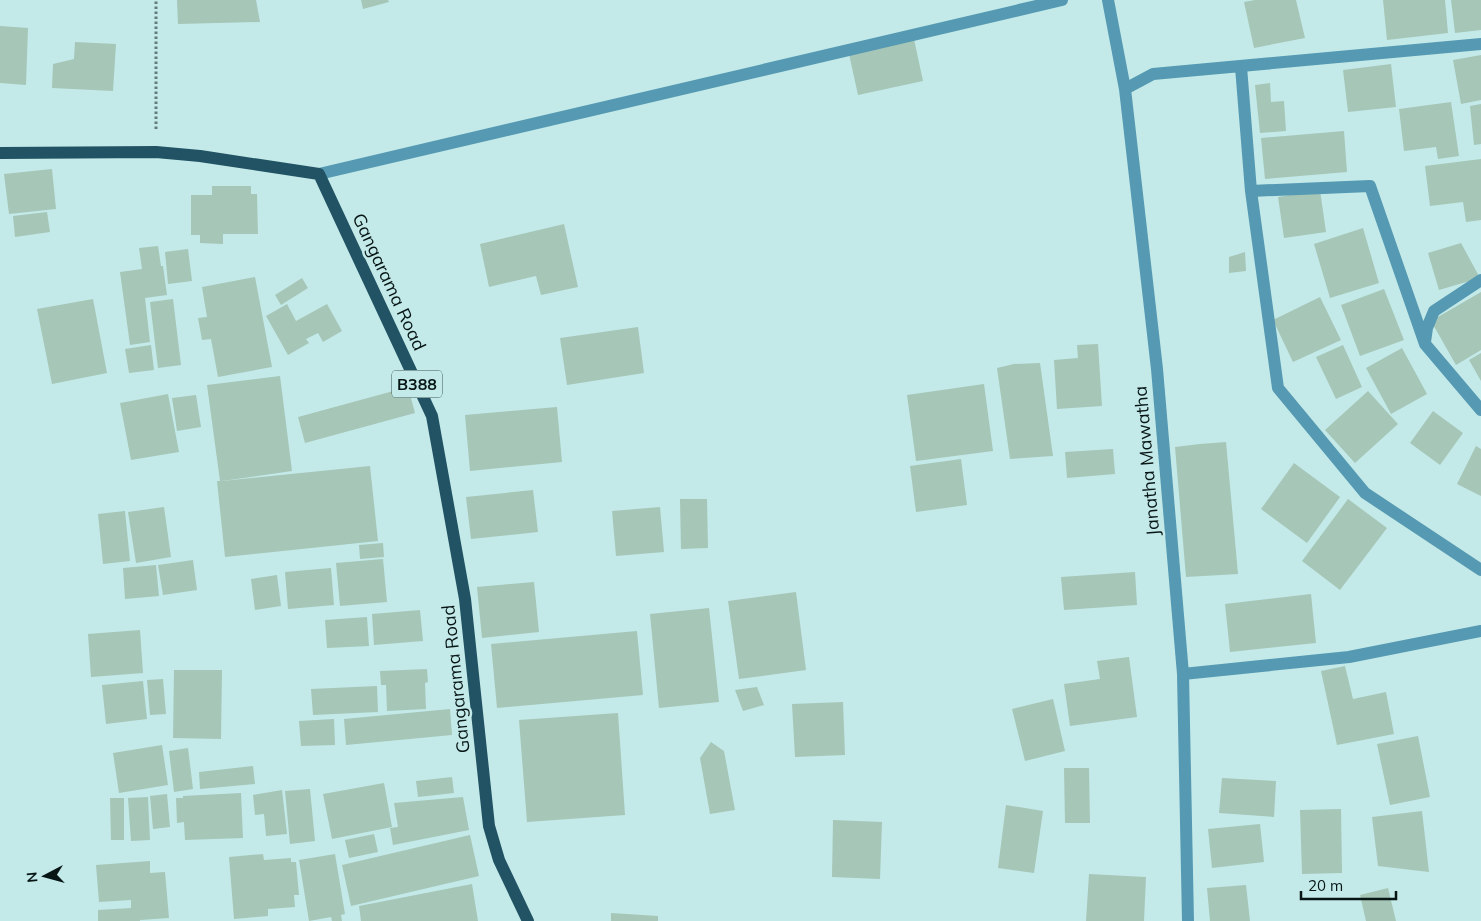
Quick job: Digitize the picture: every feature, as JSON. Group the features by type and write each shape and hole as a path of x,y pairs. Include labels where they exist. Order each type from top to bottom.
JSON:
{"main road":[{"path":"0,152 156,152 200,156 319,174"},
{"name":"Gangarama Road","path":"319,174 432,416 465,599 489,826 499,860 528,921"}],"street":[{"path":"319,174 1062,0"},
{"name":"Janatha Mawatha","path":"1108,0 1124,89 1157,369 1183,674 1188,921"},
{"path":"1124,89 1153,74 1481,44"},
{"path":"1240,67 1251,191 1278,388 1365,494 1481,570"},
{"path":"1251,191 1370,186 1425,344 1481,410"},
{"path":"1425,344 1427,328 1434,311 1481,280"},
{"path":"1183,674 1349,656 1481,631"}],"path":[{"path":"156,0 156,152"}],"building":[{"path":"177,0 256,0 260,22 178,24"},
{"path":"361,0 388,0 389,2 363,9"},
{"path":"1255,0 1296,0 1305,38 1254,48 1244,2"},
{"path":"1383,0 1445,0 1448,33 1387,40"},
{"path":"1451,0 1481,0 1481,30 1455,33"},
{"path":"0,26 28,28 26,85 0,83"},
{"path":"914,39 923,81 858,95 849,54"},
{"path":"75,42 116,44 113,91 52,88 53,64 74,59"},
{"path":"1481,55 1481,100 1461,104 1453,60"},
{"path":"1391,64 1396,107 1348,112 1343,70"},
{"path":"1270,83 1271,102 1284,101 1286,131 1260,133 1255,85"},
{"path":"1451,102 1459,156 1438,159 1436,147 1404,151 1399,109"},
{"path":"1481,104 1481,144 1474,145 1470,106"},
{"path":"1344,131 1347,172 1265,179 1261,138"},
{"path":"1481,159 1481,220 1466,222 1463,202 1430,206 1425,166"},
{"path":"52,169 56,209 9,214 4,174"},
{"path":"212,186 251,186 251,194 257,194 258,234 223,234 223,244 200,243 200,235 191,235 191,195 212,195"},
{"path":"1320,190 1326,232 1284,238 1278,197"},
{"path":"47,212 50,232 15,237 13,216"},
{"path":"564,224 578,287 541,295 536,276 489,287 480,244"},
{"path":"1363,228 1379,283 1330,298 1314,244"},
{"path":"1461,243 1480,278 1439,290 1428,253"},
{"path":"158,246 167,295 145,298 150,342 130,345 120,272 142,269 139,248"},
{"path":"188,249 192,281 168,284 165,252"},
{"path":"1245,252 1246,271 1229,273 1229,257"},
{"path":"255,277 272,367 218,377 211,339 202,340 198,318 207,317 202,287"},
{"path":"302,278 308,288 281,305 275,295"},
{"path":"1384,289 1404,340 1360,356 1341,305"},
{"path":"1481,292 1481,350 1456,365 1431,321"},
{"path":"1320,297 1341,340 1293,362 1273,320"},
{"path":"93,299 107,373 52,384 37,309"},
{"path":"173,299 181,365 158,368 150,302"},
{"path":"287,304 296,321 327,304 342,331 323,342 318,333 306,339 309,343 288,355 266,316"},
{"path":"638,327 644,373 567,385 560,338"},
{"path":"1098,344 1102,406 1057,409 1054,360 1078,358 1077,345"},
{"path":"151,345 154,370 129,373 125,349"},
{"path":"1343,345 1362,387 1336,399 1316,357"},
{"path":"1402,348 1427,394 1391,414 1366,368"},
{"path":"1481,353 1481,381 1469,360"},
{"path":"1040,363 1053,456 1010,459 997,368 1014,364"},
{"path":"280,376 292,471 222,481 370,466 378,541 225,557 217,481 220,481 207,385"},
{"path":"984,384 993,451 916,461 907,395"},
{"path":"408,387 415,413 305,443 298,417"},
{"path":"1368,391 1398,424 1355,463 1325,430"},
{"path":"168,394 179,452 131,460 120,403"},
{"path":"196,395 201,427 177,431 172,398"},
{"path":"557,407 562,462 470,471 465,415"},
{"path":"1433,411 1463,433 1440,465 1410,443"},
{"path":"1226,442 1238,574 1186,577 1175,447"},
{"path":"1476,446 1481,449 1481,496 1457,484"},
{"path":"1113,449 1115,474 1067,478 1065,452"},
{"path":"961,459 967,505 916,512 910,466"},
{"path":"1294,463 1340,497 1307,543 1261,509"},
{"path":"533,490 538,532 471,539 466,497"},
{"path":"680,499 707,499 708,548 681,549"},
{"path":"1348,499 1387,528 1340,590 1302,561"},
{"path":"164,507 171,557 136,563 128,512"},
{"path":"660,507 664,552 616,556 612,511"},
{"path":"125,511 130,561 103,564 98,514"},
{"path":"383,543 384,557 360,559 359,545"},
{"path":"383,559 387,602 340,606 336,563"},
{"path":"193,560 197,590 163,595 158,565"},
{"path":"156,565 159,596 125,599 123,568"},
{"path":"331,568 334,605 288,609 285,572"},
{"path":"1135,572 1137,605 1064,610 1061,577"},
{"path":"277,575 281,606 255,610 251,579"},
{"path":"534,582 539,632 482,638 477,587"},
{"path":"796,592 806,670 739,679 728,601"},
{"path":"1311,594 1316,643 1230,652 1225,604"},
{"path":"709,608 719,702 659,708 650,614"},
{"path":"420,610 423,641 374,645 372,614"},
{"path":"367,617 369,646 327,648 325,620"},
{"path":"140,630 143,673 91,677 88,634"},
{"path":"637,631 643,695 497,708 491,644"},
{"path":"1129,657 1137,717 1070,726 1064,684 1100,679 1097,661"},
{"path":"1345,666 1353,699 1386,692 1394,734 1337,745 1321,671"},
{"path":"427,669 428,682 425,683 426,709 387,711 386,685 381,685 380,671"},
{"path":"174,670 222,670 221,739 173,738"},
{"path":"163,679 166,714 150,715 147,680"},
{"path":"143,681 147,719 106,724 102,685"},
{"path":"377,686 378,712 313,715 311,689"},
{"path":"757,687 764,705 743,711 735,690"},
{"path":"1053,699 1065,751 1025,761 1012,709"},
{"path":"843,702 845,755 795,757 792,704"},
{"path":"450,709 452,735 346,745 344,719"},
{"path":"618,713 625,815 527,822 519,720"},
{"path":"334,719 335,745 301,746 299,721"},
{"path":"1418,736 1430,797 1390,805 1377,744"},
{"path":"711,742 724,751 735,810 710,814 700,758"},
{"path":"162,745 168,785 119,793 113,753"},
{"path":"188,748 193,789 174,792 169,751"},
{"path":"253,766 255,784 200,789 199,772"},
{"path":"1064,768 1089,768 1090,823 1065,823"},
{"path":"452,777 454,793 418,797 416,781"},
{"path":"1222,778 1276,781 1274,817 1219,813"},
{"path":"384,783 392,827 332,839 323,794"},
{"path":"310,789 315,841 290,844 285,791"},
{"path":"282,790 287,834 266,836 264,814 255,815 253,795"},
{"path":"241,793 243,838 185,840 184,822 177,823 176,798"},
{"path":"167,794 170,827 153,829 150,796"},
{"path":"148,797 150,840 131,841 128,798"},
{"path":"463,797 469,830 393,845 390,828 398,827 394,803"},
{"path":"110,798 124,798 124,840 111,840"},
{"path":"1006,805 1043,811 1034,873 998,868"},
{"path":"1341,809 1342,873 1302,874 1300,810"},
{"path":"1422,811 1429,872 1378,866 1372,817"},
{"path":"833,820 882,822 880,879 832,877"},
{"path":"1260,824 1264,862 1212,868 1208,829"},
{"path":"374,834 378,852 349,858 345,840"},
{"path":"470,835 479,876 351,906 342,865"},
{"path":"263,854 264,860 291,858 291,862 296,862 299,895 294,895 295,907 268,909 268,916 234,919 229,857"},
{"path":"335,854 345,914 341,915 342,921 332,921 331,917 309,921 299,860"},
{"path":"150,861 150,873 165,872 169,918 140,921 98,921 98,910 131,908 131,900 99,902 96,865"},
{"path":"1089,874 1146,877 1144,921 1086,921"},
{"path":"472,884 478,921 361,921 359,906"},
{"path":"1246,885 1250,921 1210,921 1207,888"},
{"path":"1388,888 1396,921 1366,921 1360,895"},
{"path":"611,913 658,916 658,921 611,921"}]}
